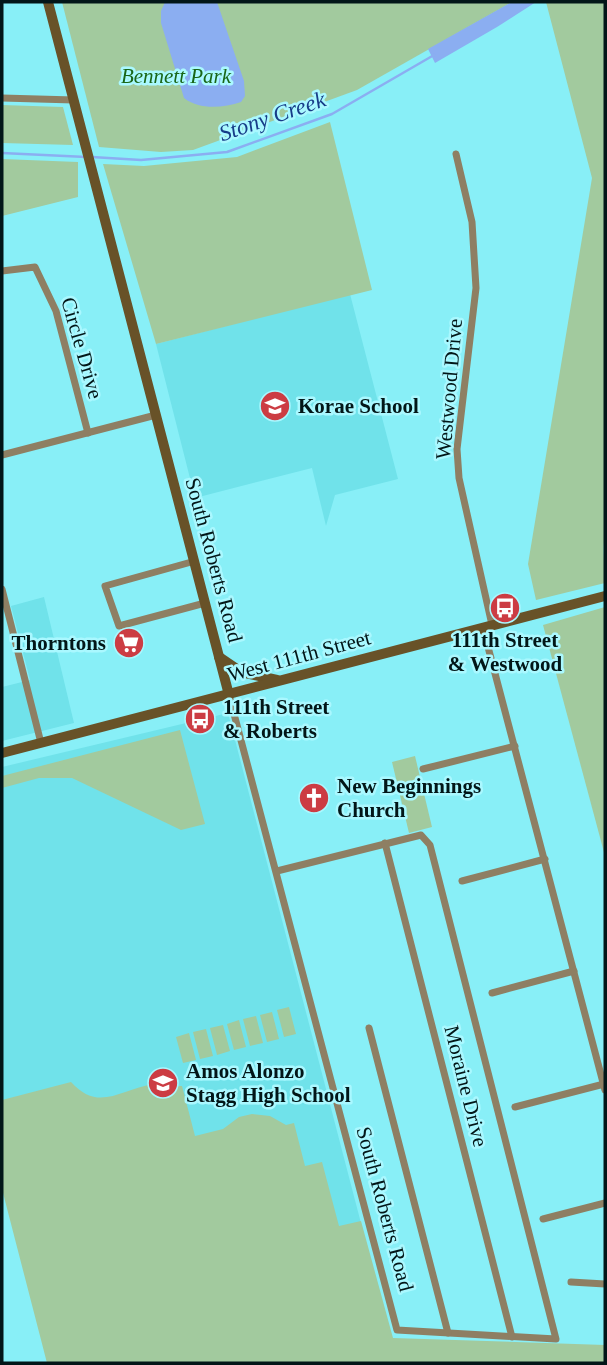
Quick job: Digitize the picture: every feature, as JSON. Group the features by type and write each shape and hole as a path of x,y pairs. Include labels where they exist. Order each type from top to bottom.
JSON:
{"street":[{"name":"South Roberts Road","path":"48,2 397,1330 448,1333"},
{"path":"2,98 74,100"},
{"name":"Westwood Drive","path":"457,154 472,222 476,288 457,449 459,478 515,746 605,1087"},
{"name":"Circle Drive","path":"2,271 35,267 56,311 88,433"},
{"path":"2,455 156,415"},
{"path":"195,561 105,586 119,626 205,603"},
{"path":"2,589 41,743"},
{"name":"West 111th Street","path":"2,753 605,596"},
{"path":"219,657 241,672 281,681"},
{"path":"423,769 515,746"},
{"path":"277,872 421,835 430,845 556,1339 448,1333 369,1028"},
{"name":"Moraine Drive","path":"385,844 512,1337"},
{"path":"462,881 545,859"},
{"path":"492,993 574,971"},
{"path":"515,1107 605,1087"},
{"path":"543,1219 605,1203"},
{"path":"571,1282 605,1284"}],"shaded area":[{"path":"165,2 217,2 244,81 245,96 241,102 211,107 197,105 184,98 161,23 161,11"},
{"path":"512,2 536,2 435,63 428,49"},
{"name":"Korae School","path":"350,294 398,479 335,495 326,526 312,468 195,498 156,344"},
{"path":"44,597 74,723 2,741 2,687 30,680 11,606"},
{"name":"Amos Alonzo Stagg High School","path":"228,713 397,1356 250,1363 2,1187 2,767"}],"green space":[{"name":"Bennett Park","path":"62,2 512,2 357,90 193,150 161,152 99,147"},
{"path":"546,2 605,2 605,583 536,600 528,564 592,178"},
{"path":"2,105 63,107 73,145 2,143"},
{"path":"330,122 372,290 156,344 103,164 144,166 237,157"},
{"path":"2,159 78,162 78,197 2,216"},
{"path":"605,607 605,856 543,625"},
{"path":"180,730 205,824 181,830 72,778 39,778 2,788 2,776"},
{"path":"415,756 432,827 409,833 392,762"},
{"path":"289,1007 296,1034 284,1037 277,1010"},
{"path":"272,1012 279,1039 267,1042 260,1015"},
{"path":"256,1016 263,1043 250,1046 243,1019"},
{"path":"239,1020 246,1047 234,1050 227,1024"},
{"path":"223,1025 230,1051 217,1055 210,1028"},
{"path":"206,1029 213,1056 200,1059 193,1032"},
{"path":"189,1033 196,1060 183,1063 176,1037"},
{"path":"71,1082 81,1091 101,1098 154,1084 182,1086 195,1136 223,1129 239,1117 252,1114 270,1116 286,1125 294,1123 305,1166 322,1162 339,1226 361,1221 393,1338 605,1345 605,1363 47,1363 2,1189 2,1100"}],"waterway":[{"name":"Stony Creek","path":"92,157 141,160 227,152 332,114 434,55"},
{"name":"Stony Creek","path":"2,153 86,157"}],"place":[{"name":"Korae School","path":"275,406"},
{"name":"111th Street & Westwood","path":"505,608"},
{"name":"Thorntons","path":"129,643"},
{"name":"111th Street & Roberts","path":"200,719"},
{"name":"New Beginnings Church","path":"314,798"},
{"name":"Amos Alonzo Stagg High School","path":"163,1083"}]}
